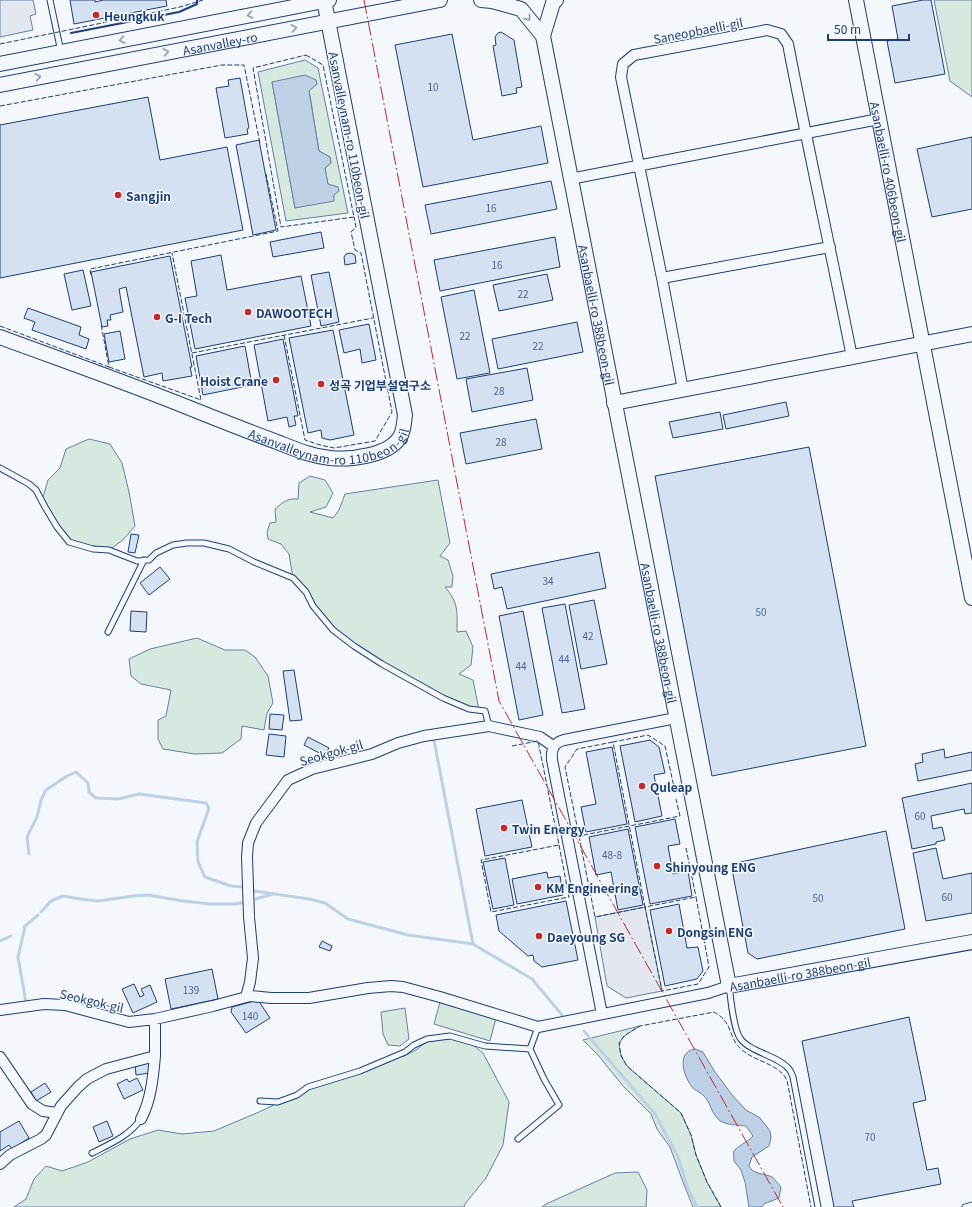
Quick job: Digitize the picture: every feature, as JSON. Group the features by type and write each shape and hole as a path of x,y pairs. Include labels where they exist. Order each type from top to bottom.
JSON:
{"street":[{"name":"Asanvalley-ro","path":"0,64 326,0"},
{"name":"Asanvalleynam-ro 110beon-gil","path":"0,337 186,406 244,430 309,454 331,458 352,457 389,449 397,442 402,435 405,415 328,21 326,0"},
{"name":"Asanvalley-ro","path":"0,85 440,0"},
{"path":"481,0 492,1 521,9 543,36"},
{"path":"543,36 553,3 556,0"},
{"path":"852,0 860,18"},
{"name":"Asanbaelli-ro 406beon-gil","path":"856,0 972,598"},
{"path":"860,18 862,0"},
{"name":"Saneopbaelli-gil","path":"683,390 621,77 623,64 634,55 767,30 781,34 788,44 852,357"},
{"name":"Asanbaelli-ro 388beon-gil","path":"543,36 729,986 972,942"},
{"path":"570,179 879,119"},
{"path":"662,278 830,247"},
{"path":"614,403 972,334"},
{"path":"602,1014 552,760 553,746 564,740 676,718"},
{"name":"Seokgok-gil","path":"246,997 250,982 253,958 247,857 248,842 256,823 288,780 312,769 372,754 398,743 424,736 489,726 540,736 553,746"},
{"name":"Seokgok-gil","path":"0,1010 44,1004 65,1005 129,1022 154,1019 250,996 271,998 309,998 368,988 391,986 403,987 491,1011 538,1026 708,994 729,986"},
{"path":"141,1119 146,1110 153,1082 155,1056 154,1019"},
{"path":"0,1164 10,1155 41,1140 46,1135 56,1113 78,1087 96,1074 106,1069 155,1056"},
{"path":"0,1057 32,1104 43,1111 56,1113"}],"lane":[{"path":"50,0 61,52"},
{"path":"0,468 29,484 36,490 57,527 69,542 92,549 109,550 137,561 148,560 156,553 173,546 187,543 204,543 229,549 254,562 293,578 306,592 313,606 333,630 354,646 382,664 443,698 469,709 485,711 489,726"},
{"path":"108,632 144,560"},
{"path":"729,986 734,1021 740,1038 751,1047 789,1068 793,1077 818,1207"},
{"path":"518,1139 559,1105 544,1079 530,1049 538,1026"},
{"path":"260,1101 278,1102 297,1095 308,1087 360,1071 405,1052 414,1045 427,1039 450,1036 485,1046 530,1049"},
{"path":"92,1154 126,1135 141,1119"},
{"path":"965,1207 972,1205"}],"shaded area":[{"path":"0,0 33,0 36,14 30,16 33,30 0,37"},
{"path":"934,0 972,0 972,97 950,81"},
{"path":"305,60 318,68 348,213 286,221 258,72","holes":["272,82 317,84 309,90 319,151 330,157 331,163 325,168 328,185 338,187 334,195 295,208"]},
{"path":"89,439 110,444 122,463 129,492 135,526 123,540 109,550 69,542 45,507 43,497 48,480 60,468 66,449"},
{"path":"310,476 325,480 333,493 326,507 310,512 333,518 339,510 345,494 438,480 450,543 440,556 448,560 453,576 452,587 445,587 455,603 457,613 457,632 466,631 473,647 471,665 459,674 473,680 479,710 469,709 410,681 333,630 306,592 293,578 289,554 281,544 268,539 267,532 270,523 276,522 275,509 286,501 298,499 299,483"},
{"path":"197,638 225,650 245,650 255,657 268,676 273,703 267,713 264,730 242,726 241,739 222,753 195,754 163,749 158,739 158,720 166,716 171,690 141,684 131,676 129,659 150,649"},
{"path":"645,907 662,991 626,998 607,986 595,917"},
{"path":"440,1002 496,1018 490,1041 434,1024"},
{"path":"405,1008 409,1039 400,1046 388,1045 383,1034 381,1012"},
{"path":"640,1026 623,1038 619,1046 620,1052 627,1066 681,1113 691,1135 696,1155 707,1182 721,1207 693,1207 670,1147 657,1129 651,1114 623,1086 598,1055 583,1040"},
{"path":"447,1038 468,1041 483,1053 509,1102 503,1145 486,1178 464,1207 14,1207 26,1199 34,1179 46,1166 62,1171 88,1162 130,1139 158,1130 182,1134 214,1131 259,1112 326,1080 404,1056 416,1050 426,1042"},
{"path":"638,1172 647,1190 646,1207 542,1207 615,1173"}],"water":[{"path":"305,75 316,80 317,84 309,91 319,151 330,157 331,163 325,168 328,184 338,187 339,191 334,195 334,201 295,208 272,82"},
{"path":"695,1049 703,1052 715,1072 733,1096 746,1110 760,1118 770,1131 771,1138 769,1146 752,1157 749,1166 753,1171 772,1177 781,1187 779,1198 764,1204 762,1207 749,1207 745,1182 741,1170 734,1161 734,1151 753,1136 746,1126 728,1124 719,1120 702,1094 690,1085 683,1066 683,1060 689,1051"}],"building":[{"name":"Heungkuk","path":"70,0 95,0 95,2 104,0 166,0 167,6 74,24"},
{"path":"923,0 931,0 945,74 895,83 887,41 898,39 892,6"},
{"path":"501,32 514,40 522,87 516,88 517,93 502,96 493,46 496,45 495,37"},
{"path":"452,34 473,140 541,126 548,163 423,187 395,45"},
{"path":"240,78 249,128 247,129 248,134 225,138 216,88 229,86 228,80"},
{"name":"Sangjin","path":"148,97 160,160 227,147 243,230 0,278 0,125"},
{"path":"972,137 972,209 932,217 917,149"},
{"path":"259,140 276,230 253,235 236,145"},
{"path":"551,181 557,209 431,234 425,205"},
{"path":"321,232 324,248 273,257 270,242"},
{"path":"555,237 560,267 440,291 434,260"},
{"path":"351,253 355,255 356,263 345,265 344,257 346,254"},
{"name":"DAWOOTECH","path":"221,255 227,290 301,276 311,326 195,349 185,298 197,296 191,261"},
{"name":"G-I Tech","path":"170,256 192,367 190,367 192,376 163,381 162,373 144,377 126,287 119,289 123,312 110,315 111,320 107,320 108,326 102,327 91,272"},
{"path":"83,270 91,306 72,310 64,274"},
{"path":"329,272 339,322 321,326 311,275"},
{"path":"547,274 553,300 499,311 493,285"},
{"path":"474,290 490,373 457,379 441,297"},
{"path":"28,308 81,327 79,335 89,339 86,349 32,330 35,322 24,318"},
{"path":"577,322 583,352 498,369 492,339"},
{"path":"369,324 376,360 362,363 360,349 344,353 339,330"},
{"name":"성곡 기업부설연구소","path":"333,330 354,435 330,440 322,438 321,430 308,433 289,338"},
{"path":"120,331 125,359 109,362 104,334"},
{"name":"Hoist Crane","path":"283,339 298,416 294,416 296,425 289,427 287,417 268,421 254,345"},
{"path":"245,346 252,385 203,395 196,356"},
{"path":"527,368 533,400 472,412 466,379"},
{"path":"786,402 789,416 726,429 723,415"},
{"path":"720,412 723,429 673,438 669,422"},
{"path":"536,419 542,449 466,464 460,433"},
{"path":"809,447 866,746 712,776 655,476"},
{"path":"131,534 139,535 135,553 128,552"},
{"path":"599,552 606,588 507,609 502,587 494,589 491,574"},
{"path":"160,567 170,579 149,595 140,583"},
{"path":"594,600 607,664 581,669 569,605"},
{"path":"565,604 585,709 562,713 542,608"},
{"path":"131,611 147,612 146,632 130,631"},
{"path":"523,611 543,715 519,720 499,616"},
{"path":"294,670 302,720 290,721 283,671"},
{"path":"270,714 284,715 282,730 269,729"},
{"path":"269,734 286,736 284,757 266,755"},
{"path":"308,737 329,748 325,756 304,745"},
{"name":"Quleap","path":"650,740 659,747 665,773 654,775 662,816 635,822 620,746"},
{"path":"612,747 627,824 586,832 581,807 596,804 586,752"},
{"path":"944,749 945,758 972,752 972,770 918,781 915,764 923,762 922,754"},
{"path":"972,783 972,813 965,814 964,809 931,816 933,829 942,827 945,840 936,842 936,844 912,849 902,798"},
{"name":"Twin Energy","path":"522,800 532,847 485,856 476,809"},
{"name":"Shinyoung ENG","path":"675,819 680,844 668,846 673,874 688,871 692,896 650,904 635,827"},
{"path":"628,829 643,905 618,910 611,872 596,875 589,837"},
{"path":"886,831 905,929 757,959 748,953 731,864"},
{"path":"936,848 943,879 972,873 972,913 926,921 913,853"},
{"path":"505,858 514,905 493,909 483,862"},
{"name":"KM Engineering","path":"547,872 548,878 560,876 563,895 517,904 512,879"},
{"name":"Daeyoung SG","path":"566,901 578,960 542,967 534,961 533,955 528,956 499,931 496,915"},
{"name":"Dongsin ENG","path":"679,904 687,948 698,947 703,971 697,979 665,986 650,910"},
{"path":"322,941 332,946 330,951 319,947"},
{"path":"212,969 218,999 171,1009 165,979"},
{"path":"134,984 140,997 144,995 141,989 150,985 157,1002 133,1013 122,989"},
{"path":"258,1000 270,1018 246,1033 231,1012 232,1007"},
{"path":"909,1017 926,1100 913,1103 927,1170 938,1168 941,1184 852,1201 854,1207 834,1207 802,1041"},
{"path":"148,1062 150,1073 136,1075 135,1064"},
{"path":"137,1078 143,1090 124,1099 117,1084 127,1079 129,1082"},
{"path":"45,1083 51,1092 36,1101 31,1092"},
{"path":"19,1121 29,1138 12,1149 9,1145 0,1151 0,1132"},
{"path":"107,1121 113,1136 99,1142 93,1127"}],"waterway":[{"path":"434,740 473,944"},
{"path":"29,854 27,837 37,817 41,800 46,790 67,776 76,772 88,783 89,792 96,798 118,799 139,794 206,803 209,808 197,842 198,862 205,877 231,886 243,887"},
{"path":"254,891 309,899 325,903 348,919 408,935 473,944 532,979 562,1015"},
{"path":"256,899 272,894"},
{"path":"41,912 51,901 63,896 98,901 148,895 210,904 235,904 246,902"},
{"path":"24,927 38,915"},
{"path":"25,927 18,957 26,1002"},
{"path":"0,941 11,936"},
{"path":"584,1031 655,1114 678,1157 688,1189 697,1207"}],"fence":[{"path":"0,44 180,7 203,0"},
{"path":"306,55 323,65 354,217 281,227 253,68 306,55"},
{"path":"0,106 222,65 244,65 260,143"},
{"path":"91,275 90,269 278,231 266,174"},
{"path":"284,335 305,440 334,448 375,441 392,412 361,253 355,250 351,232 356,227 354,217"},
{"path":"109,367 201,400 172,253"},
{"path":"192,353 373,318"},
{"path":"0,326 109,367 101,324"},
{"path":"579,836 595,917 645,907 613,742 648,735 665,746 674,787"},
{"path":"512,746 538,741 559,845"},
{"path":"613,742 577,749 565,767 579,836 680,816 676,799"},
{"path":"559,845 569,897 491,912 481,860 559,845"},
{"path":"686,848 696,897"},
{"path":"696,897 709,967 698,984 662,991 645,907 696,897"},
{"path":"721,1207 707,1182 696,1155 691,1135 681,1113 627,1066 621,1056 619,1043 624,1036 640,1026 714,1012 728,1025 734,1039 741,1049 753,1057 772,1066 783,1074 787,1080 811,1207"}],"wall":[{"path":"71,33 179,12 197,4 197,0"}],"power":[{"path":"364,0 499,701 783,1207"}],"place":[{"name":"Heungkuk","path":"96,15"},
{"name":"Sangjin","path":"118,195"},
{"name":"DAWOOTECH","path":"248,312"},
{"name":"G-I Tech","path":"157,317"},
{"name":"Hoist Crane","path":"276,380"},
{"name":"성곡 기업부설연구소","path":"321,384"},
{"name":"Quleap","path":"642,786"},
{"name":"Twin Energy","path":"504,828"},
{"name":"Shinyoung ENG","path":"657,866"},
{"name":"KM Engineering","path":"538,887"},
{"name":"Dongsin ENG","path":"669,931"},
{"name":"Daeyoung SG","path":"539,936"}]}
